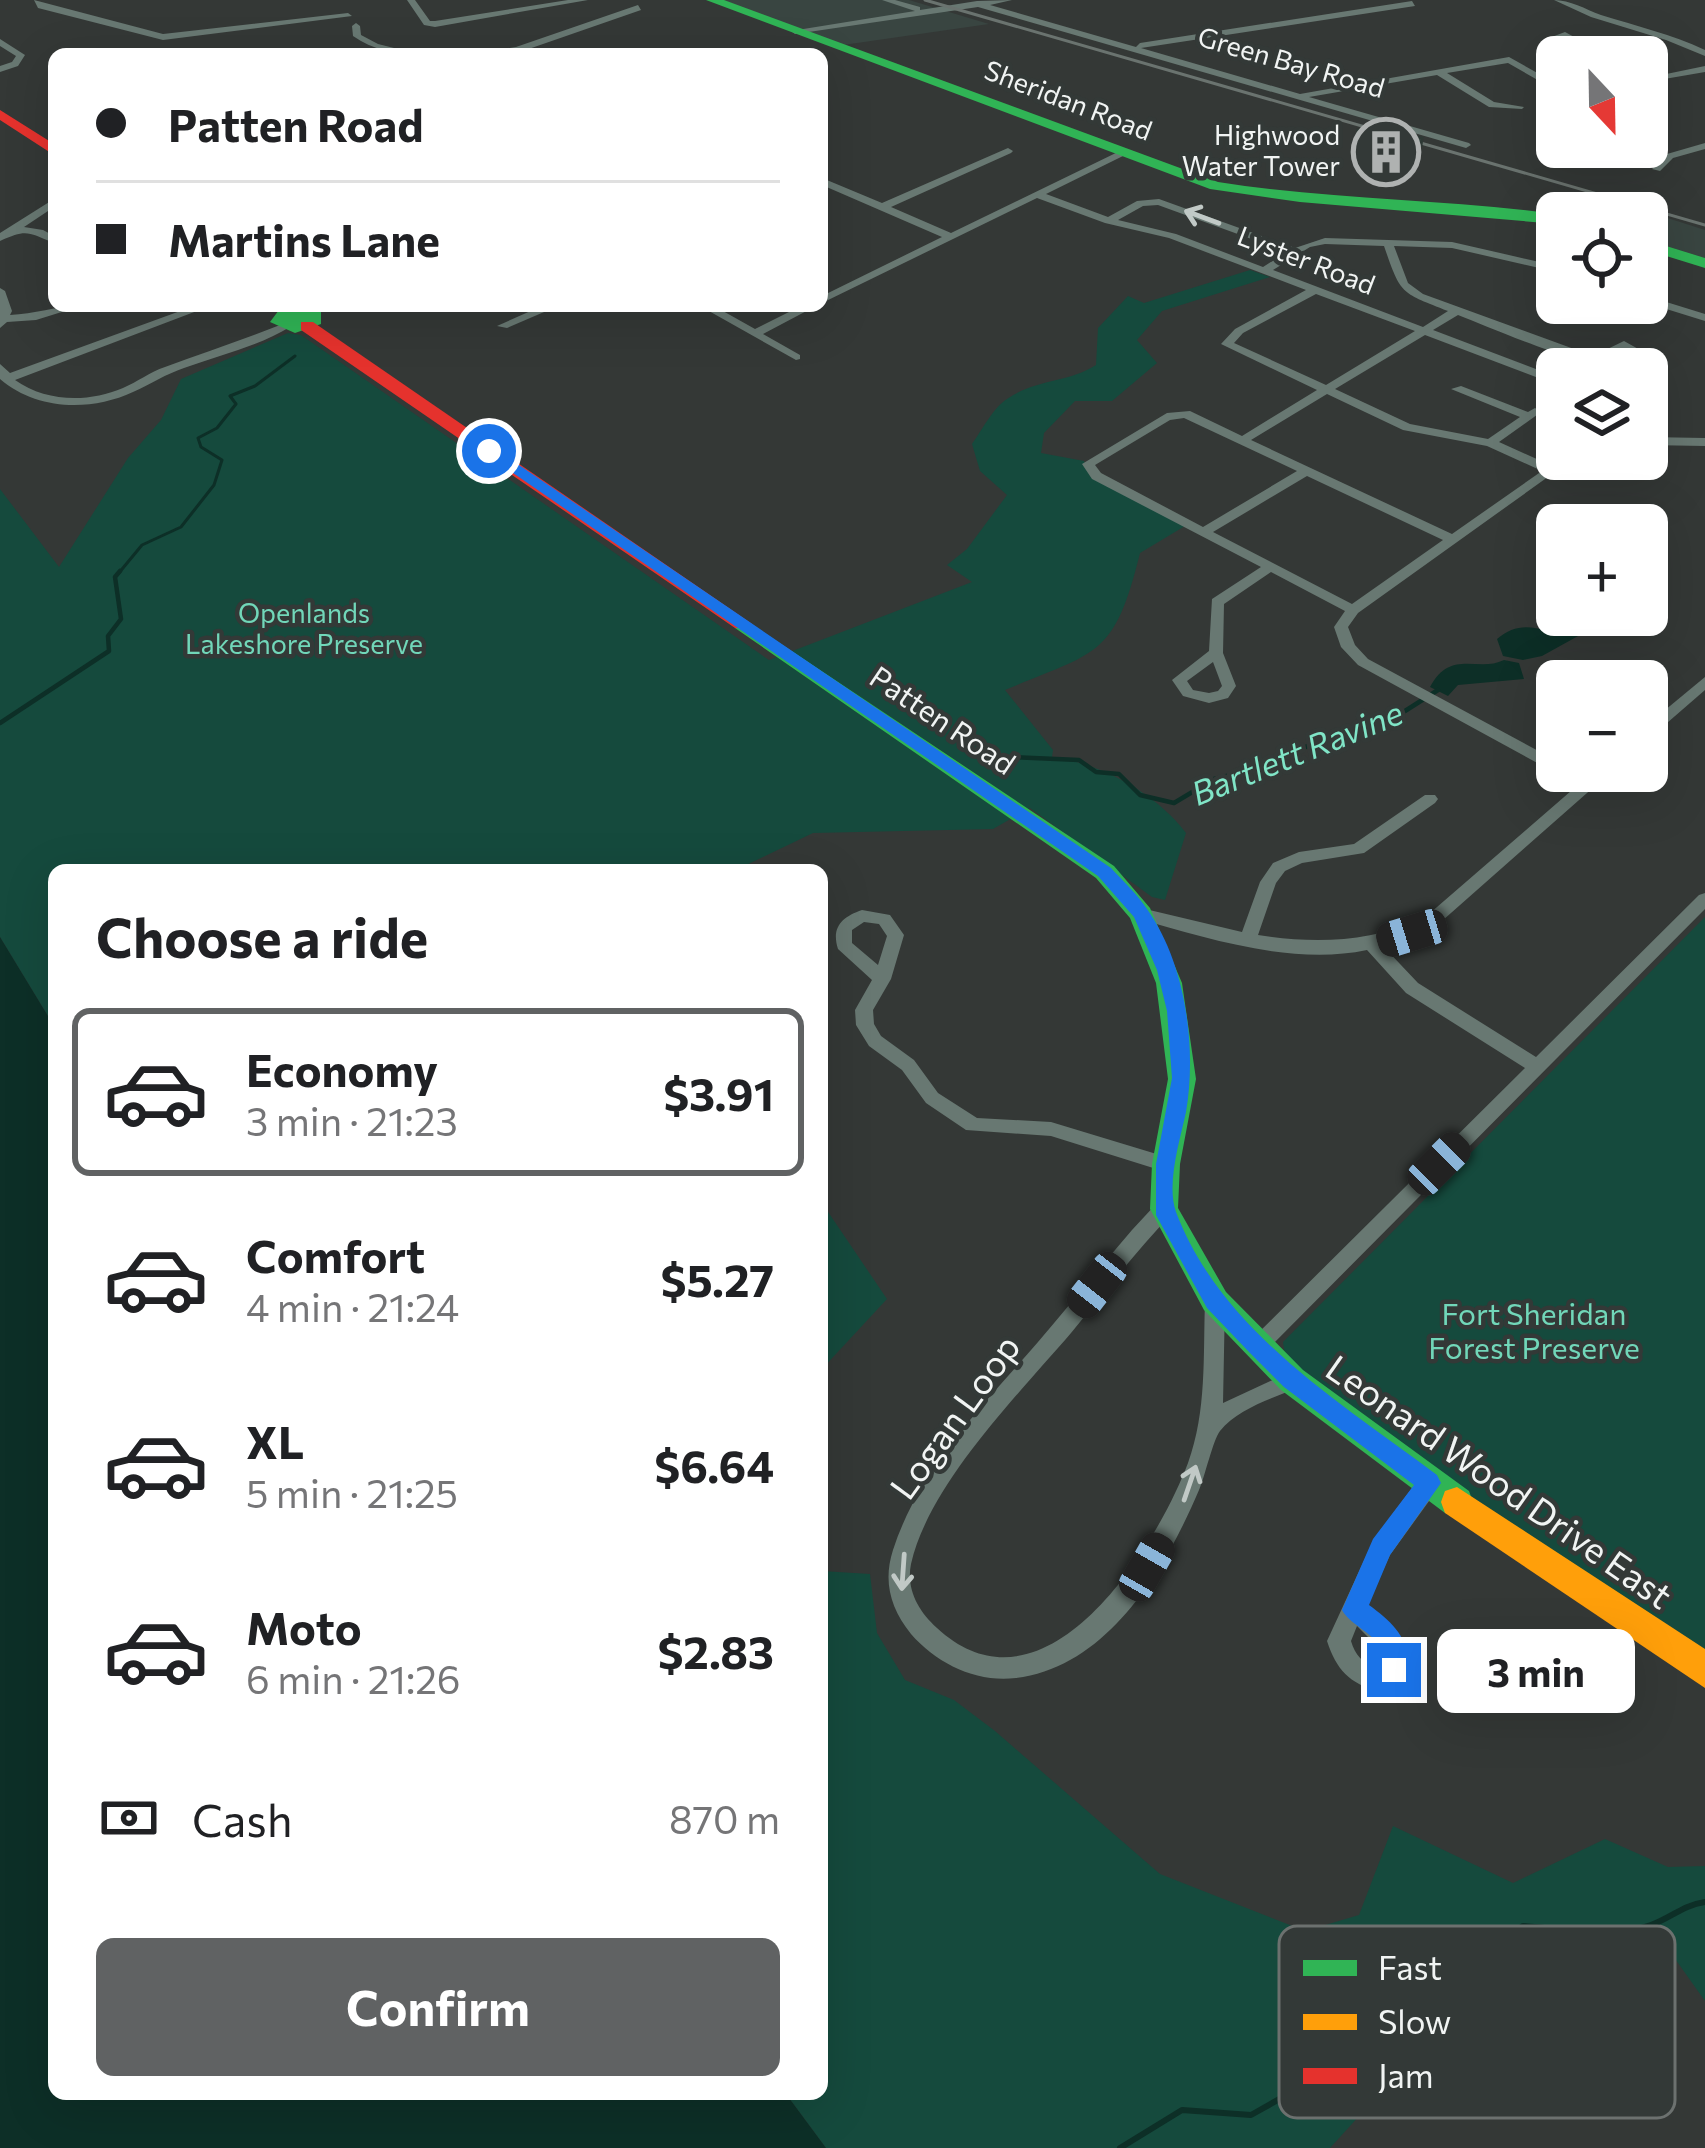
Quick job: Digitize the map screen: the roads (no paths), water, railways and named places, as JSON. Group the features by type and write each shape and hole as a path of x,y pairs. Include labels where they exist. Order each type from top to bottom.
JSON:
{"street":[{"path":"38,0 41,6 150,36 352,21"},
{"path":"341,0 355,32 394,48"},
{"path":"411,0 427,23 442,24 584,0"},
{"name":"Sheridan Road","path":"712,0 1215,186 1268,196 1482,207 1536,216"},
{"path":"886,0 920,13"},
{"path":"795,31 969,2 1008,0"},
{"path":"1558,0 1705,53"},
{"name":"Green Bay Road","path":"969,2 1466,145"},
{"path":"1130,48 1409,2"},
{"path":"532,48 638,8"},
{"path":"1604,32 1613,23"},
{"path":"1583,36 1588,35"},
{"path":"0,42 21,55 15,64 0,69"},
{"path":"1299,96 1509,60 1536,76"},
{"path":"1668,78 1705,69"},
{"path":"1437,71 1492,105 1519,107"},
{"path":"0,114 48,147"},
{"path":"1657,169 1660,161 1701,149"},
{"path":"882,207 1008,151"},
{"path":"828,296 1122,153"},
{"path":"828,184 949,236"},
{"name":"Lyster Road","path":"1035,194 1109,221 1172,236 1536,374"},
{"path":"1109,221 1141,203 1159,202 1295,252"},
{"path":"0,238 48,206"},
{"path":"12,228 48,238"},
{"path":"1264,271 1325,241 1452,245 1536,264"},
{"path":"1388,242 1403,285 1458,310 1572,348"},
{"path":"1668,252 1705,263"},
{"path":"1315,290 1229,337 1227,344 1420,431 1490,442 1536,463"},
{"path":"0,291 6,311 1,322"},
{"path":"1668,306 1705,318"},
{"path":"1243,440 1458,310"},
{"path":"1,322 54,312"},
{"path":"3,374 186,312"},
{"path":"503,326 537,312"},
{"path":"717,312 796,356"},
{"path":"755,333 797,312"},
{"path":"3,374 28,394 88,401 205,360 299,315"},
{"name":"Patten Road","path":"299,315 1105,872 1141,914 1166,970 1176,1011 1182,1078 1166,1164 1164,1209"},
{"path":"1457,389 1532,414 1490,442"},
{"path":"1352,610 1089,470 1093,458 1179,413 1201,419 1451,539"},
{"path":"1668,441 1705,442"},
{"path":"1203,532 1307,470"},
{"path":"1536,756 1363,662 1344,641 1341,627 1352,610 1537,480"},
{"path":"1216,653 1217,602 1270,567"},
{"path":"1668,715 1705,682"},
{"path":"1141,914 1248,940 1315,949 1372,945 1428,924 1580,792"},
{"path":"1248,940 1268,882 1279,867 1299,858 1358,849 1430,799"},
{"path":"1164,1209 1215,1301 1258,1346 1705,899"},
{"path":"1372,945 1412,988 1536,1066"},
{"path":"882,979 864,1010 865,1025 875,1041 908,1065 932,1098 952,1115 997,1129 1051,1129 1166,1164"},
{"name":"Logan Loop","path":"1164,1209 988,1415 911,1532 898,1572 904,1603 922,1631 964,1660 1014,1667 1060,1653 1111,1610 1147,1567 1183,1505 1209,1427 1215,1301"},
{"name":"Leonard Wood Drive East","path":"1258,1346 1292,1380 1429,1483 1705,1670"},
{"path":"1209,1427 1236,1406 1292,1380"},
{"path":"1354,1610 1382,1547 1429,1483"}],"waterway":[{"path":"118,574 142,545 181,527 214,485 222,460 201,447 198,438 217,428 236,404 230,396 255,386 295,356"},
{"path":"0,723 109,651 108,636 121,619 115,577 120,571"},
{"name":"Bartlett Ravine","path":"1013,757 1079,760 1096,772 1119,774 1140,795 1174,803 1214,779 1261,768 1331,735 1405,711 1438,690"},
{"path":"1647,1926 1705,1902"},
{"path":"1120,2148 1182,2110 1251,2115 1279,2099"}],"railway":[{"path":"925,0 1705,225"}],"place":[{"name":"Highwood Water Tower","path":"1386,152"}],"park label":[{"name":"Openlands Lakeshore Preserve","path":"304,630"},
{"name":"Fort Sheridan Forest Preserve","path":"1534,1332"}]}
